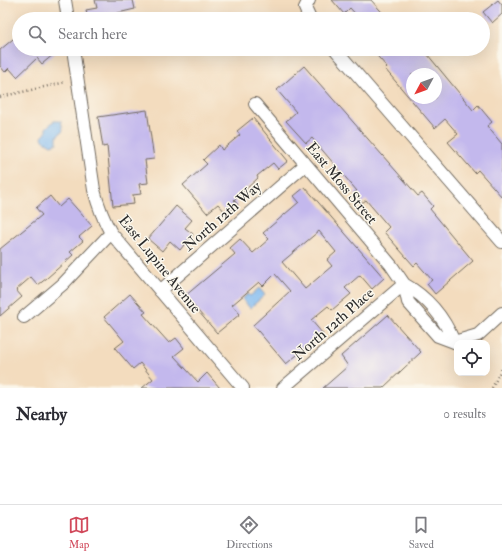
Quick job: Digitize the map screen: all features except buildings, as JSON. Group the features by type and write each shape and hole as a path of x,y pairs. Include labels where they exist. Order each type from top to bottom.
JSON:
{"street":[{"path":"65,0 67,12"},
{"name":"East Lupine Avenue","path":"73,56 94,190 98,204 111,233 243,388"},
{"path":"341,56 502,242"},
{"name":"East Moss Street","path":"255,104 391,265 404,284 408,302 438,336 454,342 478,335 502,313"},
{"name":"North 12th Way","path":"160,291 305,165"},
{"path":"24,317 63,284 111,233"},
{"name":"North 12th Place","path":"282,388 404,284"}],"path":[{"path":"0,97 77,80"},
{"path":"492,388 502,368"}],"water":[{"path":"54,121 61,121 63,131 57,136 57,143 51,145 43,140 42,137 46,133 46,128"},
{"path":"259,288 265,295 250,308 242,299 248,294 250,296"}]}
